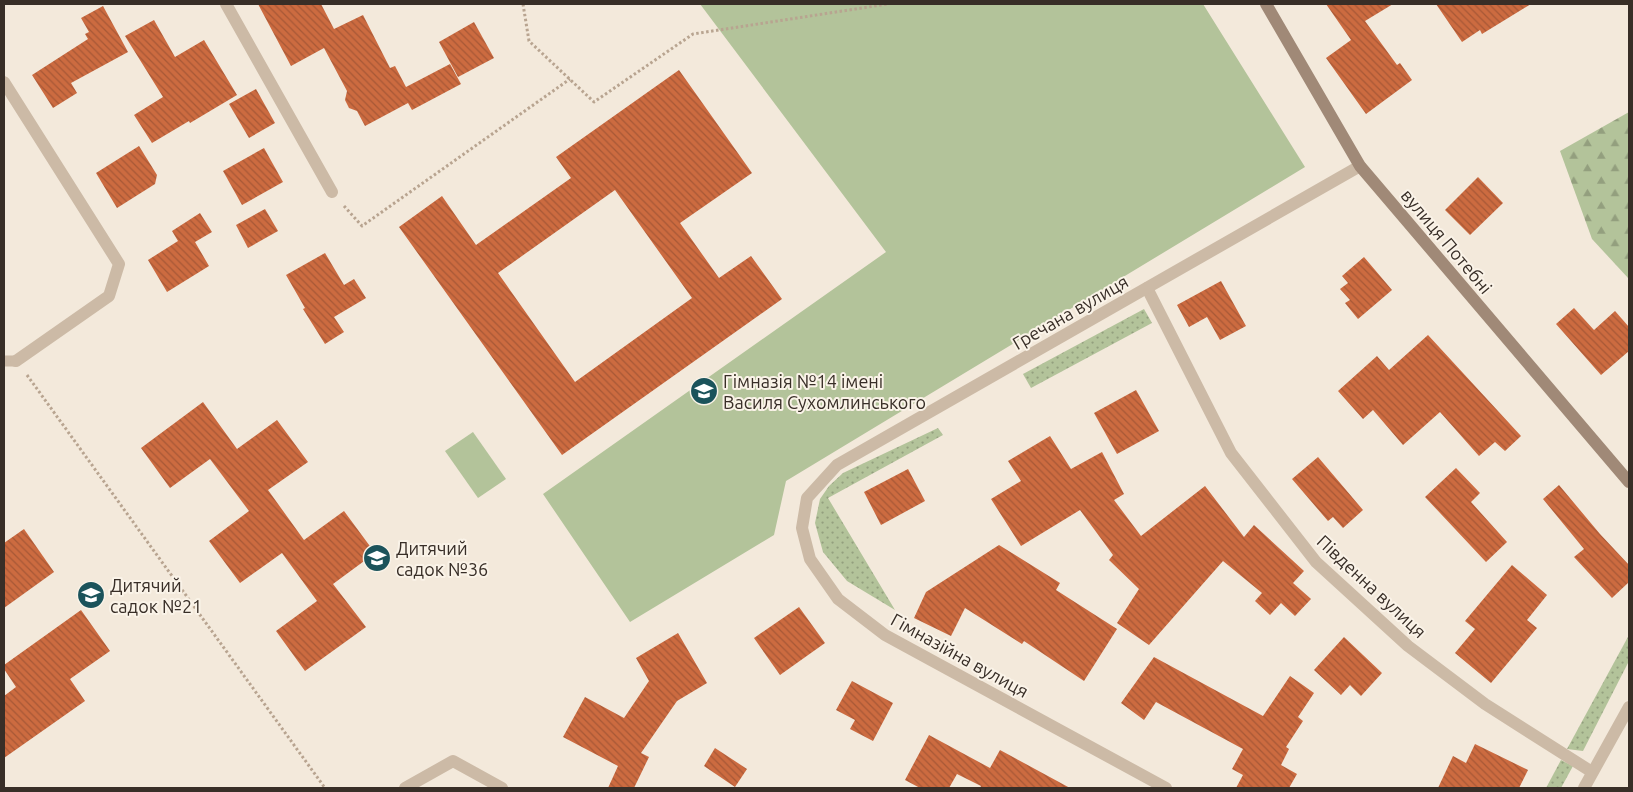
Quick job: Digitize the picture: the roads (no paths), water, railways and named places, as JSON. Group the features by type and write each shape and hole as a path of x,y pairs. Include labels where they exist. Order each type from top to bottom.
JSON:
{"street":[{"path":"226,4 332,192"},
{"name":"вулиця Потебні","path":"1266,4 1360,166 1629,482"},
{"path":"4,82 119,264 108,296 10,361"},
{"name":"Гречана вулиця","path":"807,498 838,465 1360,166"},
{"name":"Південна вулиця","path":"1148,288 1231,453 1316,562 1408,646 1485,704 1592,772"},
{"name":"Гімназійна вулиця","path":"807,498 802,528 810,559 838,599 886,635 1166,788"},
{"path":"1584,788 1629,707"},
{"path":"406,788 454,761 502,788"}],"place":[{"name":"Гімназія №14 імені Василя Сухомлинського","path":"704,391"},
{"name":"Дитячий садок №36","path":"377,558"},
{"name":"Дитячий садок №21","path":"91,595"}]}
